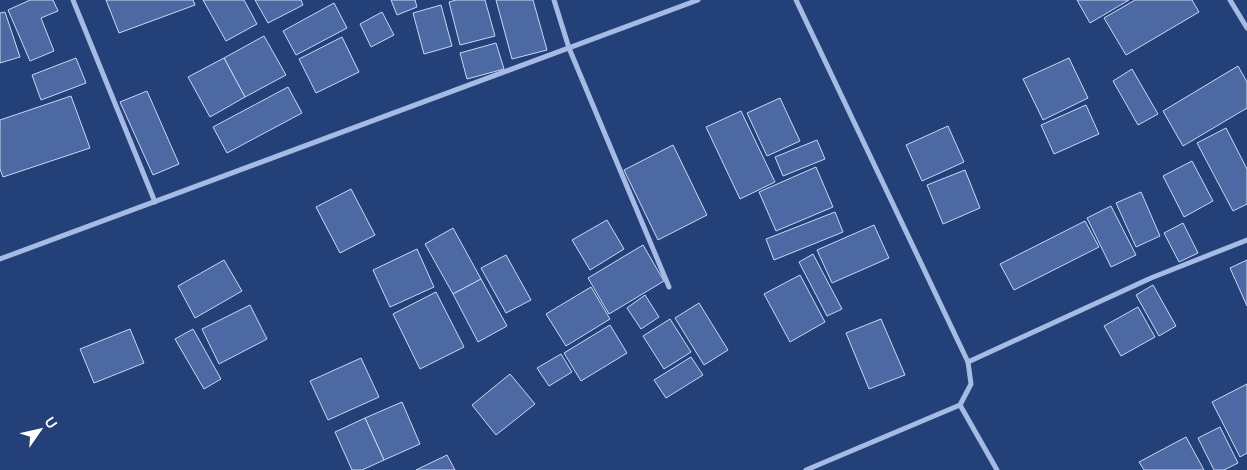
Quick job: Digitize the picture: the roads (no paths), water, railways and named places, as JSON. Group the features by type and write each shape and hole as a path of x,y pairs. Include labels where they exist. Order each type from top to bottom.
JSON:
{"street":[{"path":"73,0 155,202"},
{"path":"554,0 569,48 669,287"},
{"path":"0,259 698,0"},
{"path":"796,0 968,362 970,384 960,405 806,470"},
{"path":"1230,0 1247,28"},
{"path":"968,362 1151,278 1247,240"},
{"path":"960,405 997,470"}]}
